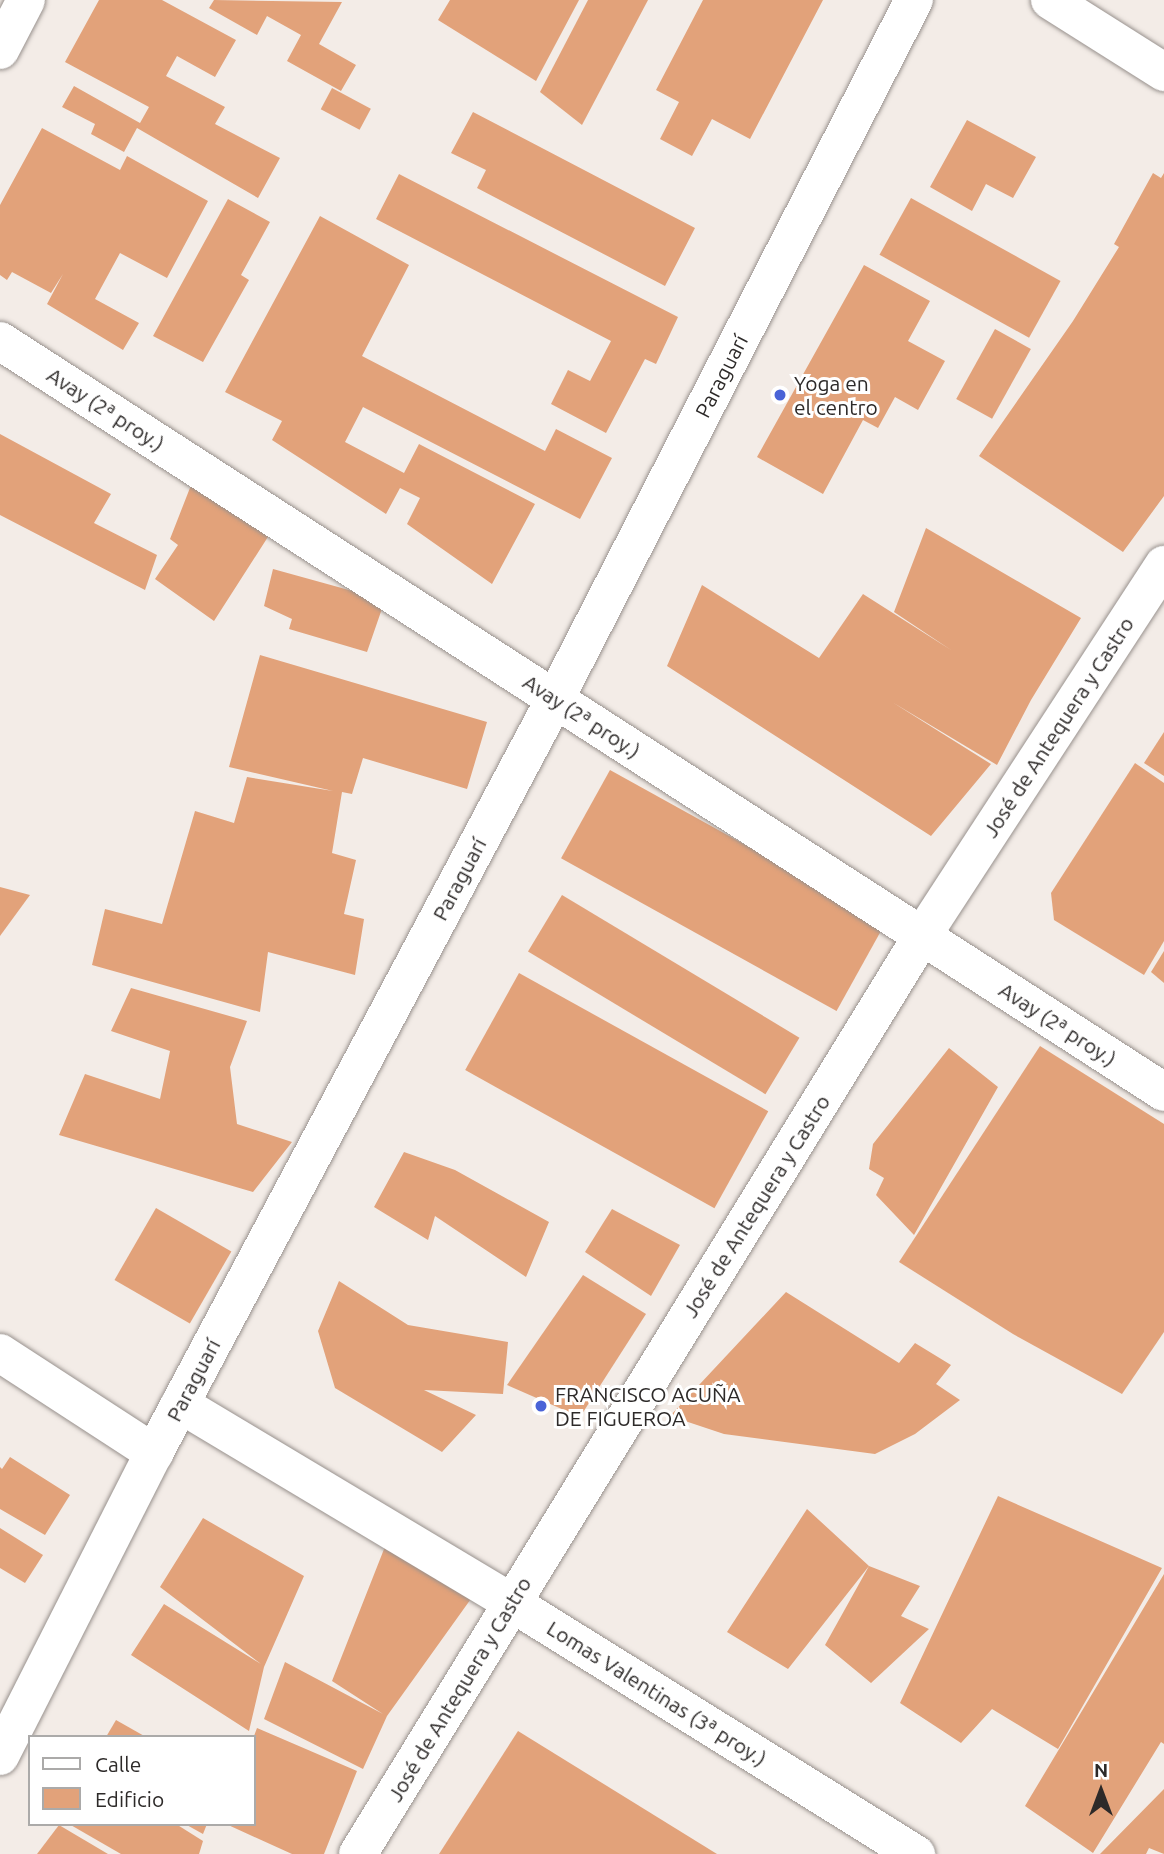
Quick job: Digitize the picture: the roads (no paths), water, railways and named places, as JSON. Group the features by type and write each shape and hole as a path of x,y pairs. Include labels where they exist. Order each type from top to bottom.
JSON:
{"street":[{"path":"0,50 26,0"},
{"name":"Paraguarí","path":"0,1756 154,1453 555,699 914,0"},
{"path":"1050,0 1164,72"},
{"name":"Avay (2ª proy.)","path":"0,341 1164,1092"},
{"name":"José de Antequera y Castro","path":"358,1854 922,936 1164,565"},
{"path":"0,1353 154,1453"},
{"name":"Lomas Valentinas (3ª proy.)","path":"180,1404 512,1603 916,1854"}],"place":[{"name":"Yoga en el centro","path":"780,395"},
{"name":"FRANCISCO ACUÑA DE FIGUEROA","path":"541,1406"}]}
